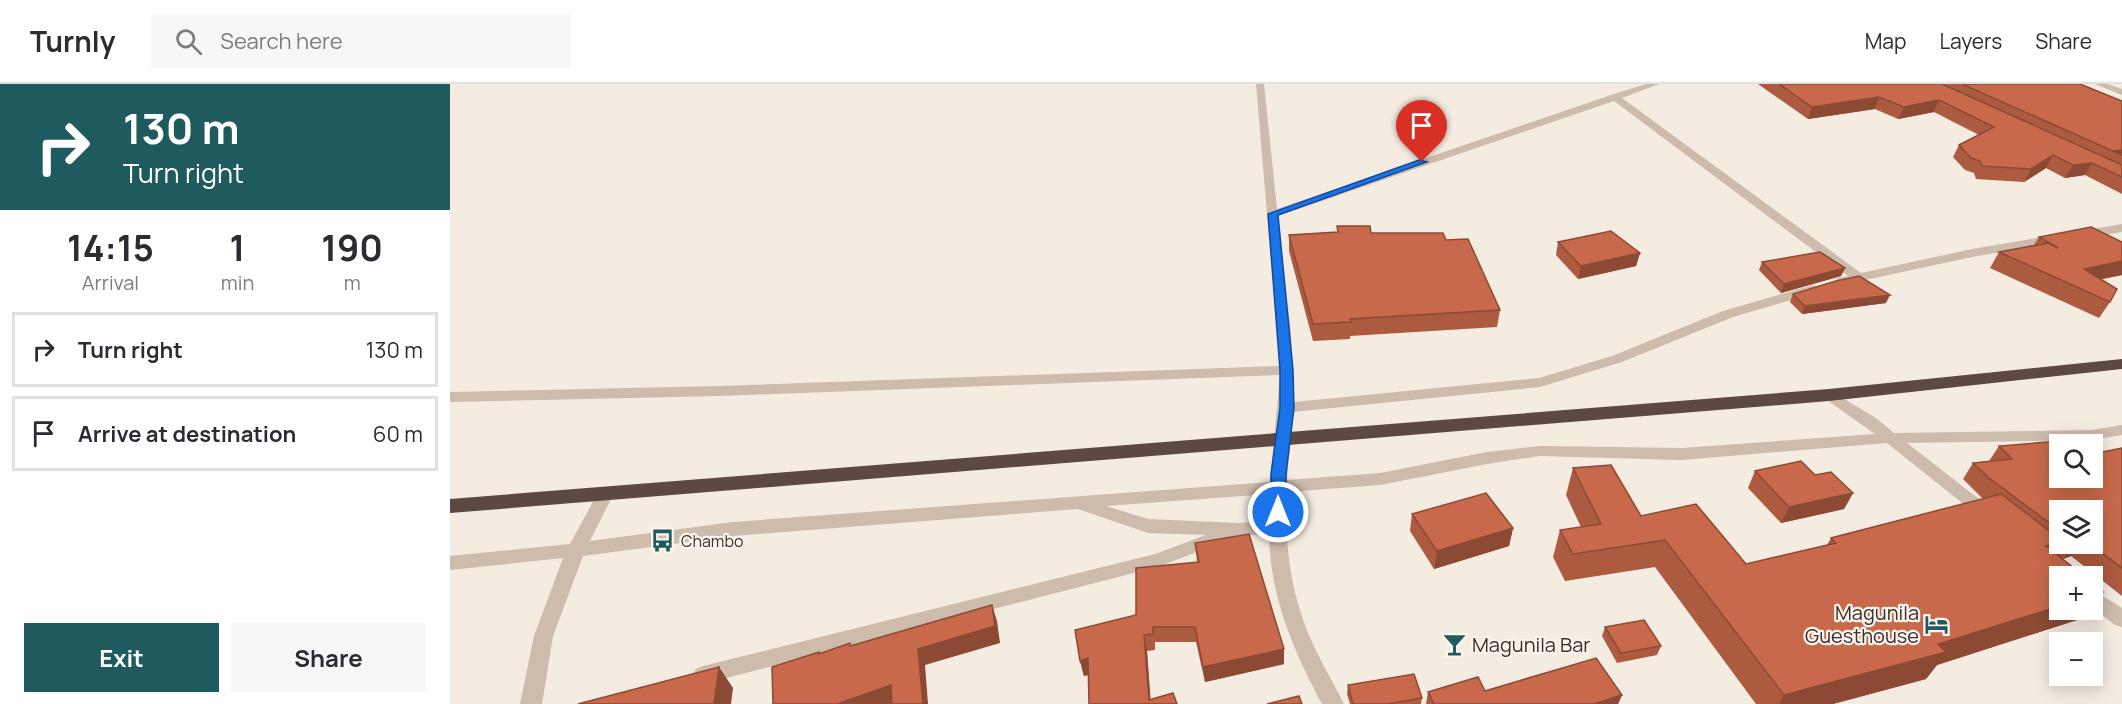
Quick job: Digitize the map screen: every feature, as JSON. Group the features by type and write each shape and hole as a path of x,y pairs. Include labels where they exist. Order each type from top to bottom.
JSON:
{"highway":[{"path":"450,506 1829,395 2122,363"}],"street":[{"path":"1260,84 1265,165 1273,214 1287,370 1287,408 1279,487 1278,547 1286,599 1307,657 1333,704"},
{"path":"1273,214 1614,96 1655,84"},
{"path":"2099,84 2122,92"},
{"path":"1614,96 1858,278"},
{"path":"1287,408 1540,382 1617,358 1728,314 1858,278 1972,253 2122,228"},
{"path":"450,398 719,391 1287,370"},
{"path":"1829,395 1870,422 2001,525"},
{"path":"450,563 576,550 733,529 1380,479 1487,458 1540,451 1682,454 1889,438 2092,435 2122,430"},
{"path":"531,704 538,657 551,614 576,550 606,494"},
{"path":"1076,503 1148,526 1239,530 1279,527"},
{"path":"680,681 1157,560 1239,530"},
{"path":"2103,604 2122,619"}],"building":[{"path":"1779,84 1942,84 2122,165 2122,177 2092,163 2073,165 2053,155 2031,169 1982,166 1980,161 1971,158 1959,145 1994,127 1939,100 1904,107 1879,97 1812,107"},
{"path":"1962,84 2080,84 2122,101 2122,150 2114,151 2122,155"},
{"path":"1337,226 1370,226 1371,233 1443,233 1446,240 1468,239 1500,310 1350,319 1351,322 1313,324 1289,235 1338,232"},
{"path":"2091,227 2122,242 2122,261 2084,269 2117,289 2110,302 1999,252 2048,243 2058,248 2039,237"},
{"path":"1611,231 1640,253 1581,266 1558,242"},
{"path":"1820,252 1845,268 1784,284 1762,262"},
{"path":"1859,276 1890,295 1805,306 1793,294 1836,281"},
{"path":"2049,442 2049,488 2103,488 2103,452 2122,448 2122,568 2103,554 2103,500 2049,500 2049,523 1989,478 1973,463 2012,459 1999,446"},
{"path":"1801,461 1815,475 1831,472 1853,493 1789,507 1755,471"},
{"path":"1611,465 1641,516 1696,504 1746,564 1836,543 1831,538 2001,494 2049,531 2049,545 2046,546 2049,548 2049,554 2056,554 2071,566 2049,566 2049,609 1938,644 1946,652 1784,695 1665,540 1573,554 1560,530 1601,524 1573,468"},
{"path":"1486,493 1513,528 1437,551 1412,514"},
{"path":"1249,534 1284,649 1203,667 1195,627 1153,627 1153,634 1144,635 1149,700 1173,693 1177,704 1089,704 1088,658 1080,661 1075,630 1136,615 1136,568 1199,562 1195,543"},
{"path":"992,605 995,626 918,649 923,704 892,704 891,685 837,704 773,704 772,667 850,643 850,646"},
{"path":"1644,620 1661,646 1621,653 1605,627"},
{"path":"1596,658 1622,695 1594,704 1434,704 1428,692 1478,677 1485,691"},
{"path":"719,667 714,704 578,704"},
{"path":"1414,674 1422,698 1388,704 1353,704 1348,685"},
{"path":"1299,696 1302,704 1267,704"}],"place":[{"name":"Chambo","path":"663,541"},
{"name":"Magunila Guesthouse","path":"1937,624"},
{"name":"Magunila Bar","path":"1454,644"}],"route":[{"path":"1278,512 1279,474 1287,408 1287,370 1273,214 1422,162"}]}
